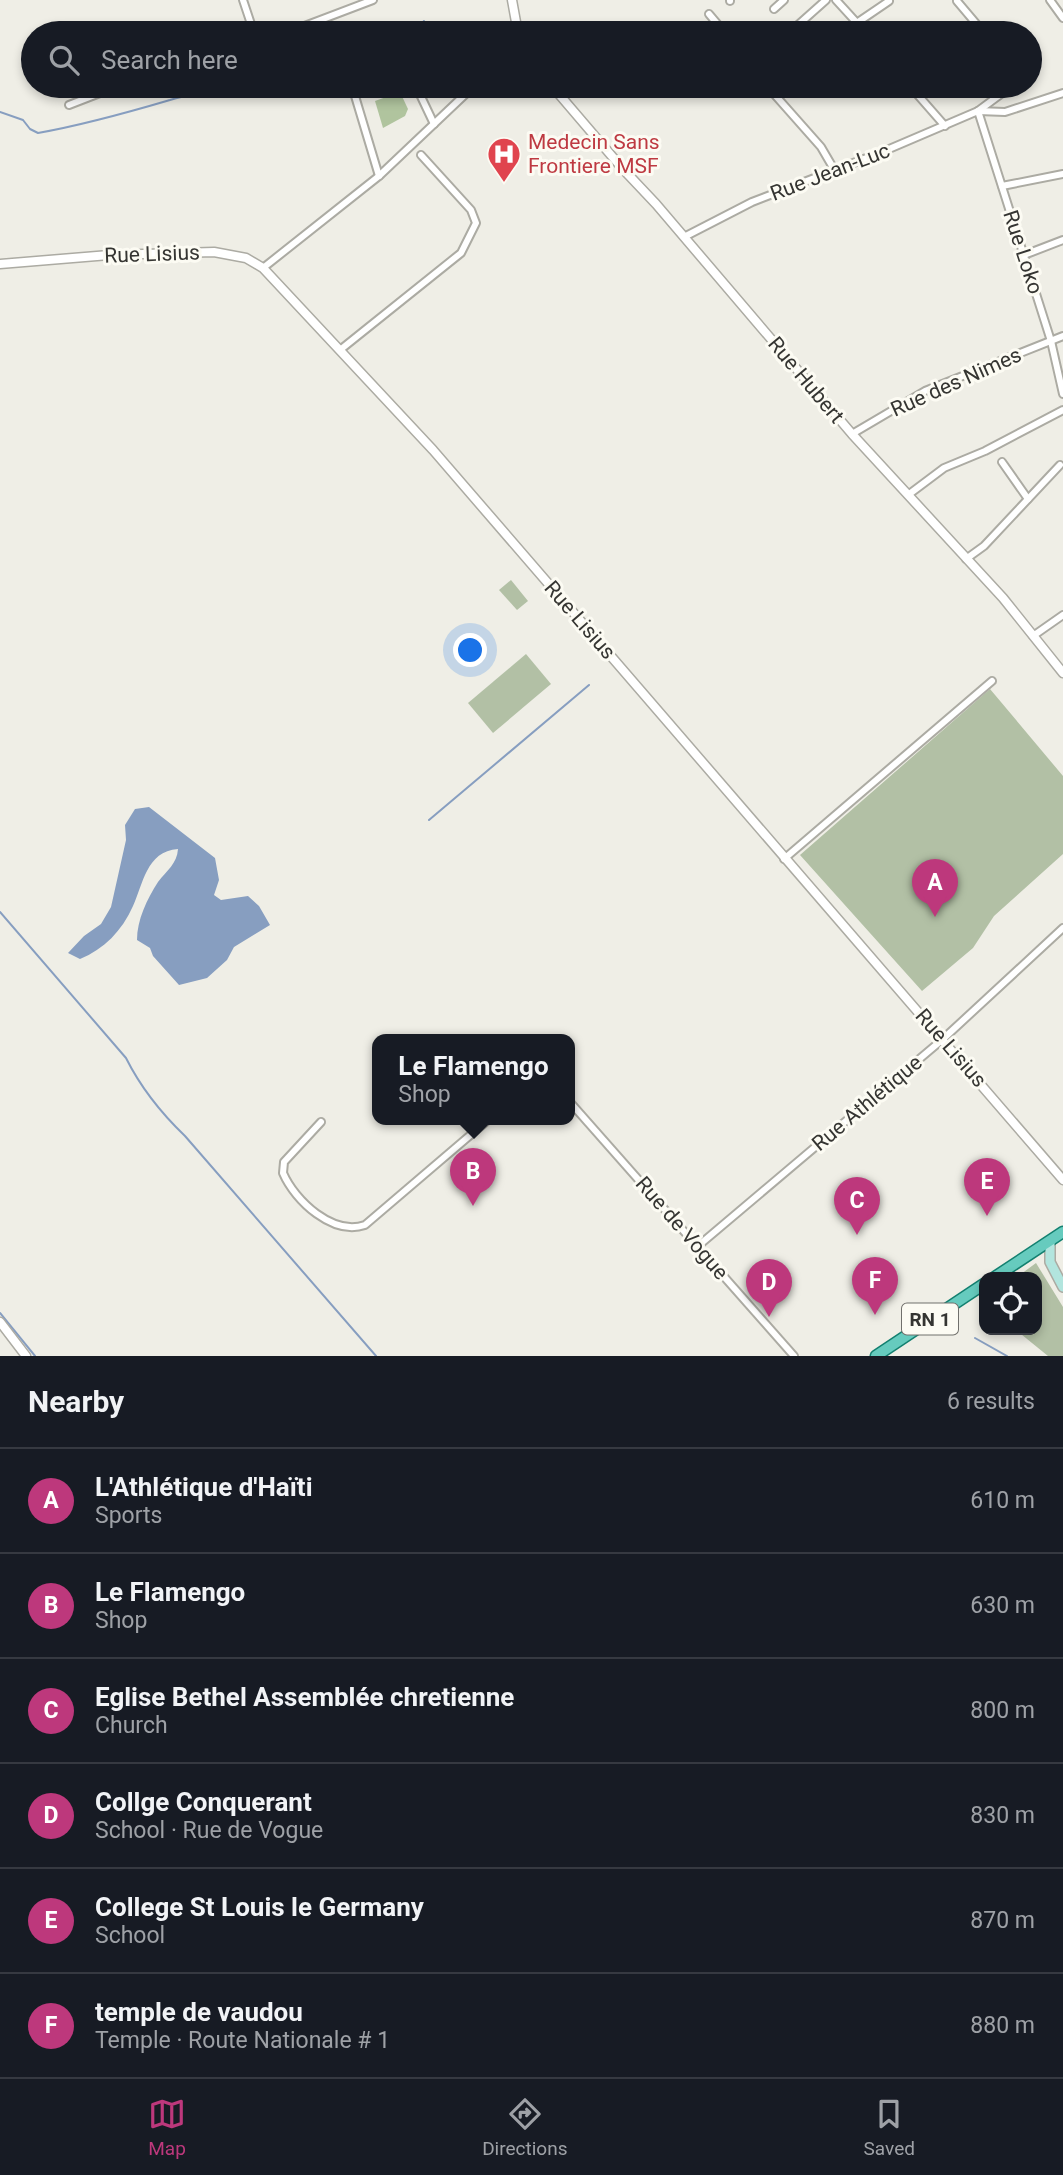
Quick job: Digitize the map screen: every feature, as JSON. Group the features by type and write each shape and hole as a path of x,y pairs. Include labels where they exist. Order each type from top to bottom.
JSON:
{"main road":[{"path":"1003,1272 1063,1233"},
{"path":"1050,1242 1050,1262 1063,1287"},
{"name":"RN 1","path":"876,1356 979,1287"}],"street":[{"path":"243,0 250,21"},
{"path":"318,21 373,0"},
{"path":"512,0 515,21"},
{"path":"774,9 784,0"},
{"path":"803,21 827,0"},
{"path":"836,0 855,21"},
{"path":"1050,0 1063,18"},
{"path":"860,21 889,1"},
{"path":"957,1 974,21"},
{"path":"709,14 715,21"},
{"path":"978,111 1005,112 1063,93"},
{"path":"69,104 85,98"},
{"path":"356,98 379,176"},
{"path":"421,98 433,124"},
{"path":"269,263 379,176 461,98"},
{"name":"Rue Hubert","path":"562,98 852,434 1003,598 1063,673"},
{"path":"778,98 821,147 835,171"},
{"path":"920,98 945,126"},
{"path":"978,111 996,98"},
{"name":"Rue Jean-Luc","path":"684,237 752,202 835,171 978,111"},
{"name":"Rue Loko","path":"978,111 1051,341 1063,394"},
{"path":"341,350 461,253 475,227 476,219 471,210 421,155"},
{"path":"1002,186 1063,174"},
{"path":"1024,255 1063,240"},
{"name":"Rue Lisius","path":"0,264 109,255 214,252 269,263 341,350 433,450 1063,1180"},
{"name":"Rue des Nimes","path":"852,434 925,391 1063,336"},
{"path":"908,495 944,468 985,451 1063,410"},
{"path":"1002,462 1028,499"},
{"path":"966,559 984,546 1060,465"},
{"path":"1033,636 1063,615"},
{"path":"784,859 992,681"},
{"name":"Rue Athlétique","path":"698,1246 943,1039 1063,928"},
{"name":"Rue de Vogue","path":"575,1108 793,1356"},
{"path":"321,1122 284,1162 283,1174 296,1194 315,1211 335,1225 348,1228 365,1225 482,1125"},
{"path":"0,1322 26,1356"}],"green space":[{"path":"403,98 408,109 405,116 383,128 375,101"},
{"path":"511,580 528,601 517,610 499,590"},
{"path":"526,654 551,684 493,733 468,703"},
{"path":"990,689 1063,776 1063,854 994,916 973,948 922,991 800,855"},
{"path":"1036,1263 1042,1272 1024,1272"},
{"path":"1042,1273 1063,1307 1063,1356 1048,1356 1022,1335 1042,1335"}],"water":[{"path":"149,807 215,858 219,880 214,895 221,900 248,896 259,906 270,925 234,947 227,960 207,978 179,985 153,956 150,948 137,940 141,917 147,903 158,882 174,863 178,849 167,851 152,862 129,915 111,938 80,959 68,953 84,936 101,924 111,907 126,840 125,825 135,809"}],"waterway":[{"path":"0,112 23,120 30,129 38,133 178,98"},
{"path":"429,820 589,685"},
{"path":"0,912 126,1058 138,1080 160,1109 376,1356"},
{"path":"0,1313 35,1356"},
{"path":"975,1338 1007,1356"}],"place":[{"name":"Medecin Sans Frontiere MSF","path":"504,184"},
{"name":"L'Athlétique d'Haïti","path":"935,917"},
{"name":"Le Flamengo","path":"473,1206"},
{"name":"College St Louis le Germany","path":"987,1216"},
{"name":"Eglise Bethel Assemblée chretienne","path":"857,1235"},
{"name":"temple de vaudou","path":"875,1315"},
{"name":"Collge Conquerant","path":"769,1317"}]}
